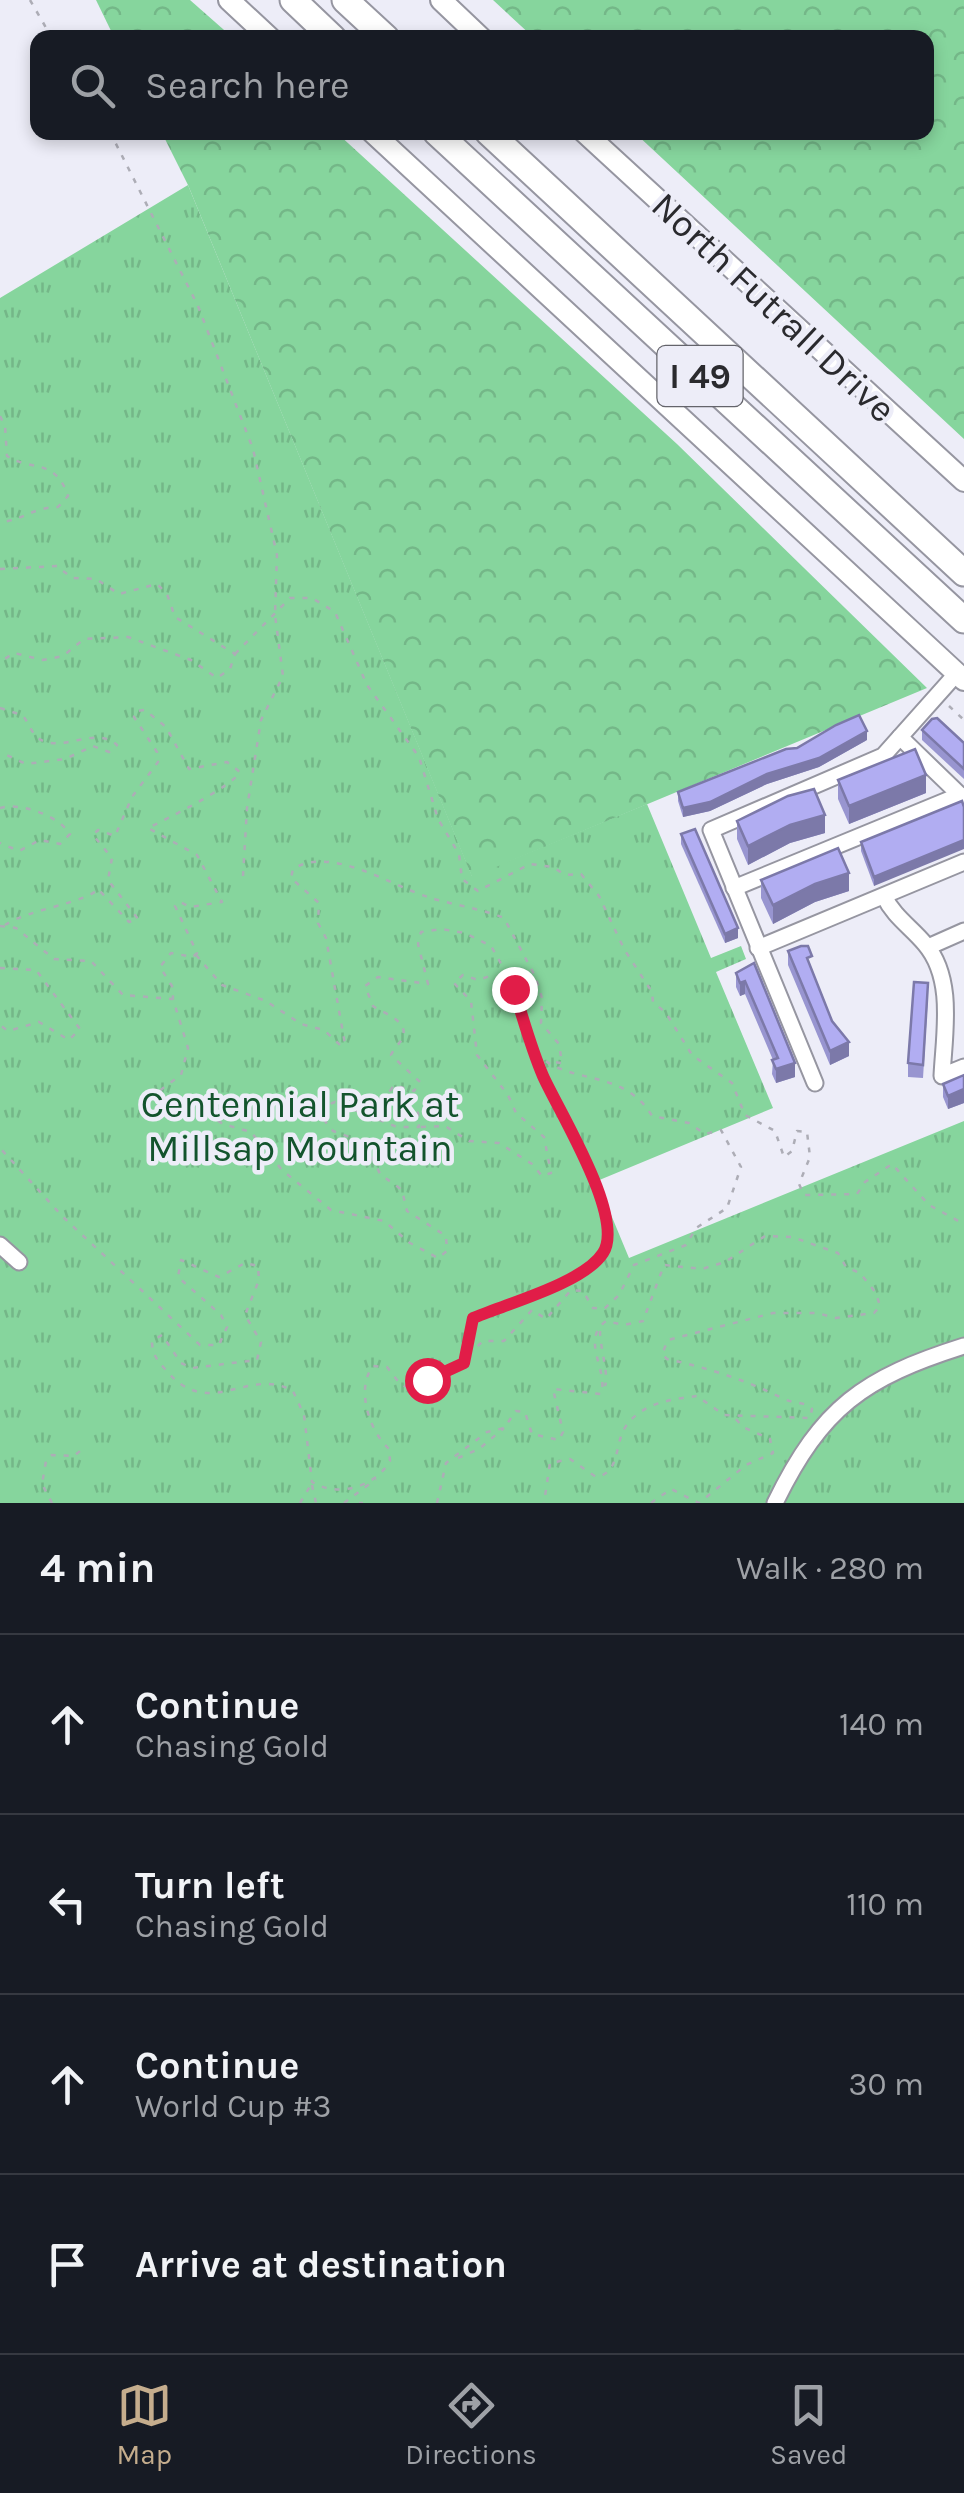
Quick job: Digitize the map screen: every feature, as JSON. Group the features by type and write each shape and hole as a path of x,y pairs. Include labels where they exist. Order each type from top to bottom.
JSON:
{"highway":[{"path":"292,0 324,30"},
{"path":"345,0 377,30"},
{"name":"I 49","path":"445,140 964,620"},
{"name":"I 49","path":"497,140 964,572"}],"main road":[{"path":"229,0 261,30"},
{"path":"441,0 473,30"},
{"path":"381,140 961,676"},
{"name":"North Futrall Drive","path":"593,140 964,482"}],"street":[{"path":"815,1083 710,830 883,756 937,695 961,676"},
{"path":"734,888 962,797 900,736"},
{"path":"758,948 964,862"},
{"path":"884,896 895,916 928,946 943,984 942,1076 964,1067"},
{"path":"928,946 964,931"},
{"path":"945,1004 964,999"},
{"path":"0,1245 20,1262"},
{"path":"776,1502 808,1442 852,1394 894,1370 964,1346"}],"path":[{"path":"30,0 47,30"},
{"path":"114,140 198,306 253,449 277,555 275,615 283,676 261,720 243,876"},
{"path":"0,416 6,426 6,456 42,465 58,476 68,496 58,506 36,507 16,519 0,522"},
{"path":"0,569 57,566 72,578 96,580 119,594 157,584 167,594 175,618 235,654"},
{"path":"0,662 17,652 39,660 63,656 84,638 128,637 191,660 217,678 230,669 235,654 293,597 312,598 334,612 367,684 388,708 396,730 417,753 438,818 459,854 462,879 478,891 530,864 554,867 565,874 581,874 600,896 653,1002 666,1013 692,1055 732,1083 745,1115 776,1131 779,1153 784,1157 792,1151 797,1130 807,1132 810,1158 799,1184 804,1195 828,1192 851,1196 892,1164 929,1205 964,1224"},
{"path":"937,695 964,720"},
{"path":"0,708 22,715 36,736 49,743 105,738 117,745 109,752 93,746 64,759 26,764 0,752"},
{"path":"2,926 36,908 74,898 88,899 98,888 128,922 138,919 108,880 112,858 94,835 98,830 116,836 120,832 132,796 158,762 134,718 136,711 145,710 164,724 189,769 195,772 227,762 240,770 231,784 215,788 170,820 148,828 198,855 222,898 220,905 190,907 180,902 175,906 196,955 222,985 266,1000 301,1024 324,1030 340,1045 345,1044 326,938 318,923 318,903 291,878 293,868 302,864 344,864 396,880 424,896 504,918 537,986 541,1024 559,1044 563,1060 553,1062"},
{"path":"0,808 13,805 54,816 70,834 60,844 40,840 23,850 0,843"},
{"path":"2,926 16,928 54,959 91,961 123,995 173,999"},
{"path":"419,1126 418,1113 402,1104 390,1086 414,1091 420,1082 390,1055 402,1039 403,1027 395,1017 373,1006 364,986 378,977 428,984 418,938 421,932 441,929 466,933 490,946 510,984 534,1049 595,1182 609,1234 603,1254 573,1276 473,1318 467,1328 466,1358"},
{"path":"196,955 174,952 162,960 160,967 172,986 188,1048 182,1075 160,1091 162,1101 191,1104 223,1124 252,1132 282,1170 332,1210 384,1221 427,1255 438,1258 448,1251 446,1236 407,1211 402,1190 383,1179 366,1143 333,1131 320,1116 327,1105 336,1102 373,1113 397,1127 444,1126 470,1141 499,1143 532,1164 542,1176 551,1172 544,1137 516,1114 508,1095 477,1055 470,1001 454,983 462,975 478,980 490,976 510,984 525,977 537,986"},
{"path":"0,968 29,966 36,970 80,1029 69,1040 39,1022 14,1031 0,1025"},
{"path":"344,1503 387,1466 389,1449 373,1432 364,1396 370,1369 387,1367 400,1384 412,1389 434,1374 460,1366 483,1341 504,1341 532,1310 546,1319 572,1290 583,1291 593,1308 604,1309 619,1295 634,1265 684,1246 694,1230 727,1208 740,1175 740,1162 721,1130 705,1134 689,1123 652,1116 644,1100 614,1082 584,1076 534,1049"},
{"path":"0,1148 64,1217 200,1345 220,1345 227,1334 226,1320 178,1278 181,1260 218,1277 245,1262 258,1266 259,1280 246,1315 261,1342 257,1360 192,1368 182,1363 162,1335 152,1341 153,1354 178,1384 199,1394 274,1384 293,1391 304,1416 316,1503"},
{"path":"456,1458 479,1449 504,1428 512,1413 520,1410 526,1413 532,1434 556,1442 563,1432 553,1390 598,1396 608,1377 600,1354 599,1327 606,1321 624,1325 643,1322 664,1265 702,1269 725,1262 746,1244 769,1235 806,1240 838,1253 846,1267 860,1273 876,1292 880,1306 874,1314 836,1318 817,1312 773,1313 666,1343 662,1354 667,1359 730,1374 812,1410 806,1420 724,1415 697,1396 660,1402 629,1421 613,1464 603,1476 596,1477 565,1458 546,1466 544,1503"},
{"path":"651,1503 671,1489 700,1503 724,1487 738,1470 773,1453 770,1440 743,1427 733,1416"},
{"path":"437,1503 444,1466 487,1432 504,1428"},
{"path":"52,1503 42,1484 46,1461 52,1456 74,1456 86,1446"},
{"path":"312,1482 332,1489 360,1486 387,1466"},
{"path":"300,1503 312,1482"}],"green space":[{"path":"96,0 190,0 224,30 111,30"},
{"path":"493,0 964,0 964,439 643,140 934,140 934,30 525,30"},
{"path":"166,140 345,140 677,444 927,688 472,877 188,185"},
{"name":"Centennial Park at Millsap Mountain","path":"188,185 472,876 647,804 711,958 741,946 746,959 716,972 773,1108 597,1181 629,1258 964,1121 964,1503 0,1503 0,298"}],"building":[{"path":"859,715 867,731 819,758 767,774 710,802 683,808 678,792 797,748"},
{"path":"937,718 964,743 964,769 922,730"},
{"path":"915,749 926,775 849,806 838,780"},
{"path":"814,789 825,815 790,825 748,846 737,821 788,796"},
{"path":"962,801 964,840 874,877 861,842"},
{"path":"695,829 738,928 725,934 681,834"},
{"path":"838,848 849,873 815,884 773,905 761,880"},
{"path":"808,946 812,956 807,958 832,1021 849,1042 830,1051 788,951"},
{"path":"754,963 795,1063 776,1069 772,1060 778,1058 745,981 740,983 736,973"},
{"path":"914,982 928,983 923,1065 908,1063"},
{"path":"964,1075 964,1089 948,1096 943,1084"}],"route":[{"path":"427,1380 464,1363 467,1328 473,1318 554,1286 595,1261 606,1248 607,1214 552,1086 541,1072 514,989"}]}
